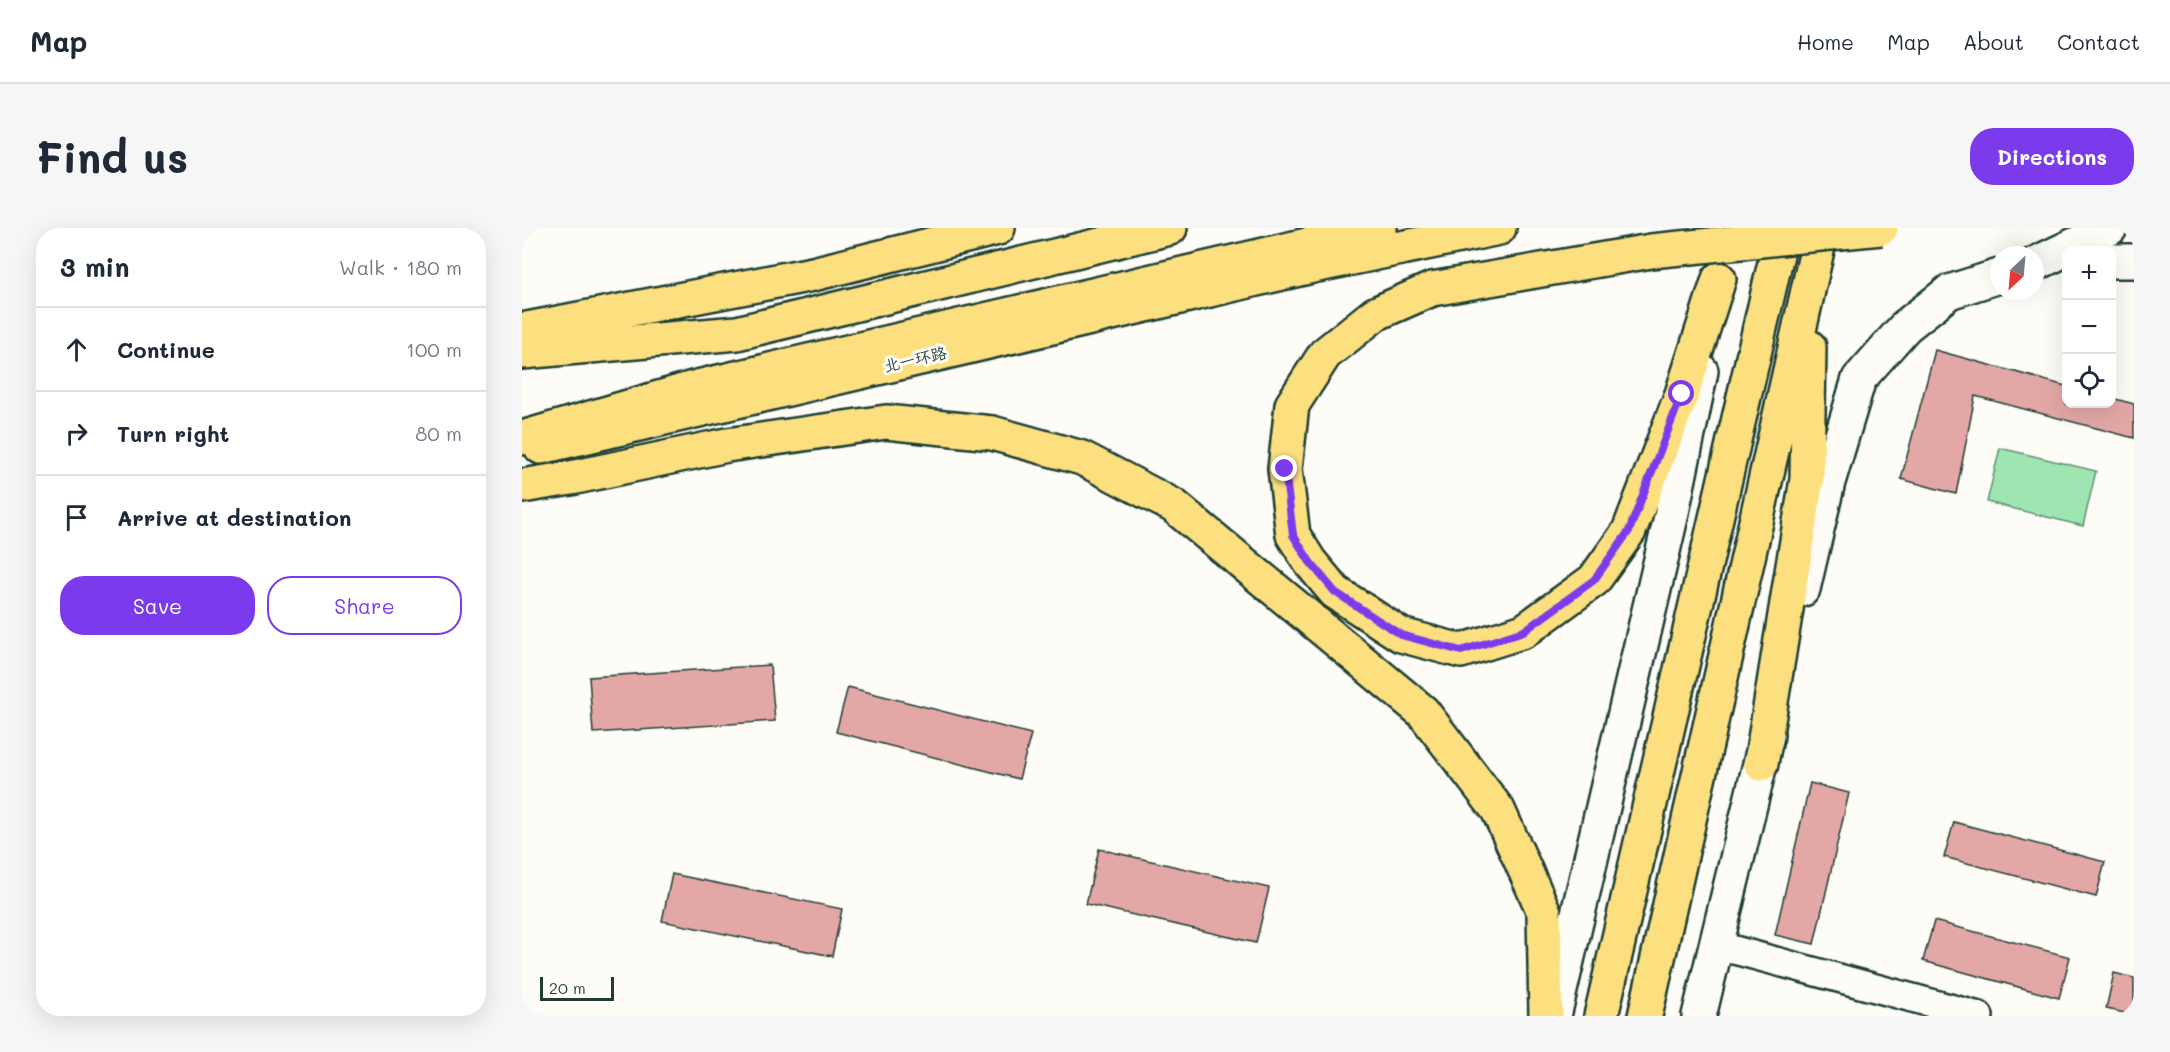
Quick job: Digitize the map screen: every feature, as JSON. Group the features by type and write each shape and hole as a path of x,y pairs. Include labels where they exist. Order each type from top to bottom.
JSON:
{"main road":[{"path":"522,330 813,274 998,228"},
{"path":"522,351 737,333 1170,228"},
{"path":"522,438 693,387 1380,228"},
{"name":"北一环路","path":"522,452 1308,267 1499,228"},
{"path":"1554,1016 1671,517 1731,228"},
{"path":"1601,1016 1783,228"},
{"path":"1645,1016 1822,228"},
{"path":"1719,279 1682,394 1629,531 1594,580 1524,631 1461,651 1401,635 1335,592 1310,562 1293,535 1285,469 1292,405 1325,354 1375,314 1432,289 1651,251 1881,228"},
{"path":"2048,262 2110,228"},
{"path":"2116,261 2134,261"},
{"path":"1761,764 1807,479 1810,278"},
{"path":"1699,1016 1828,482 1859,380 1906,326 1949,292 1990,279"},
{"path":"522,486 572,478 728,445 886,422 992,433 1082,458 1174,506 1423,712 1498,810 1544,912 1546,1016"}],"street":[{"path":"1716,945 1979,1016"}],"green space":[{"path":"2000,448 2096,471 2083,526 1987,502"}],"building":[{"path":"1935,350 2062,385 2062,408 2116,408 2116,399 2134,404 2134,438 1975,396 1956,494 1901,479"},
{"path":"770,665 775,721 593,733 589,677"},
{"path":"848,687 1031,734 1019,779 836,732"},
{"path":"1810,783 1849,793 1814,944 1775,935"},
{"path":"1954,822 2105,862 2096,897 1944,857"},
{"path":"1099,849 1269,888 1256,943 1086,904"},
{"path":"672,874 842,909 832,956 662,921"},
{"path":"1934,921 2070,957 2059,998 1923,961"},
{"path":"2114,973 2134,978 2134,1015 2106,1009"}],"route":[{"path":"1285,469 1293,535 1310,562 1335,592 1401,635 1461,651 1524,631 1594,580 1629,531 1682,394"}]}
